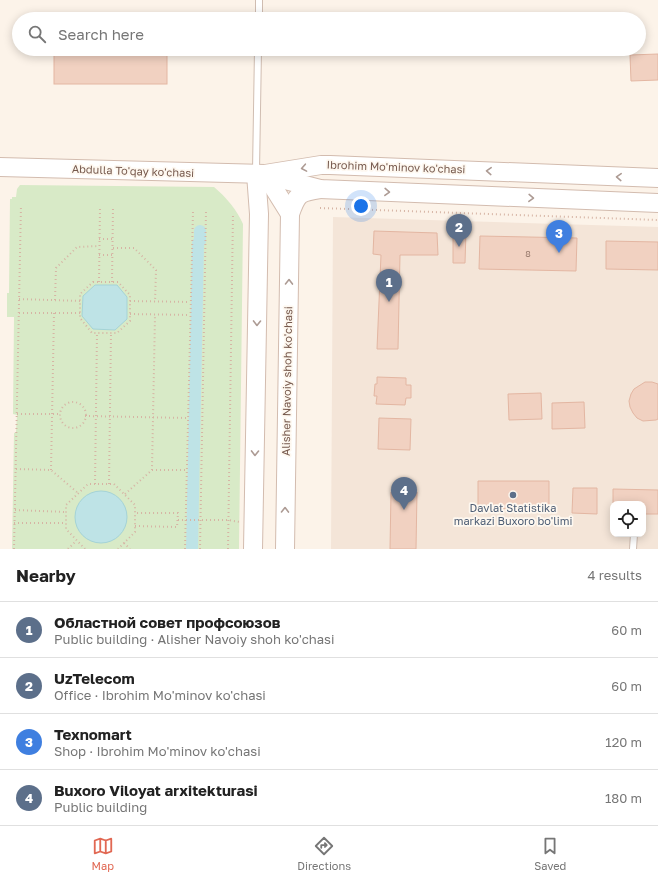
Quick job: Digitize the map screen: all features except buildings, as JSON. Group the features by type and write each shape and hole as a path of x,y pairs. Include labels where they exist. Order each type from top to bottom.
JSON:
{"main road":[{"name":"Ibrohim Mo'minov ko'chasi","path":"261,174 321,165 658,178"},
{"name":"Abdulla To'qay ko'chasi","path":"0,167 261,174"},
{"path":"414,168 414,193"},
{"path":"261,174 320,189 658,203"},
{"path":"261,174 290,214"},
{"path":"253,549 261,174"},
{"name":"Alisher Navoiy shoh ko'chasi","path":"285,549 290,214 296,199 305,192 320,189"}],"lane":[{"path":"258,12 259,0"},
{"path":"258,56 261,174"},
{"path":"633,549 634,537"}],"path":[{"path":"14,549 21,205"},
{"path":"99,282 100,207"},
{"path":"112,282 113,208"},
{"path":"320,208 658,220"},
{"path":"185,549 193,211"},
{"path":"200,549 199,520 206,211"},
{"path":"228,549 233,213"},
{"path":"99,239 113,239"},
{"path":"55,300 56,268 77,247 99,246"},
{"path":"113,248 134,248 156,270 156,302"},
{"path":"99,256 113,255"},
{"path":"93,282 99,282 118,282 130,296 130,320 117,333 92,333 80,318 80,294 93,282"},
{"path":"19,299 80,301"},
{"path":"130,302 190,302"},
{"path":"19,313 80,313"},
{"path":"51,470 54,313"},
{"path":"130,314 190,315"},
{"path":"152,470 155,315"},
{"path":"95,484 97,333"},
{"path":"109,484 111,333"},
{"path":"68,403 78,403 85,409 85,416 85,421 78,427 69,427 61,420 61,410 68,403"},
{"path":"17,414 61,414"},
{"path":"85,416 188,418"},
{"path":"16,469 51,470 78,493"},
{"path":"125,494 152,470 187,470"},
{"path":"85,549 66,529 66,505 88,484 114,484 135,505 135,532 118,549"},
{"path":"15,510 66,512"},
{"path":"135,513 178,513 177,526 135,526"},
{"path":"178,520 228,520 254,524"},
{"path":"14,523 66,523"},
{"path":"68,549 76,541"},
{"path":"124,543 130,549"}],"shaded area":[{"path":"333,217 658,227 658,549 331,549"}],"green space":[{"path":"20,185 214,187 227,199 238,214 243,224 239,549 12,549 14,433 16,432 17,415 13,414 14,317 7,317 7,293 9,293 10,199 12,199 12,197 16,197 17,189"}],"water":[{"path":"95,285 117,285 127,297 127,319 115,330 93,329 82,316 83,296"},
{"path":"96,491 106,491 115,495 123,503 127,512 127,522 123,531 115,539 106,543 96,543 87,539 79,531 75,522 75,512 79,503 87,495"}],"waterway":[{"path":"192,549 198,243 200,241 200,231"}],"place":[{"name":"UzTelecom","path":"459,247"},
{"name":"Texnomart","path":"559,253"},
{"name":"Областной совет профсоюзов","path":"389,302"},
{"name":"Davlat Statistika markazi Buxoro bo'limi","path":"513,495"},
{"name":"Buxoro Viloyat arxitekturasi","path":"404,510"}]}
